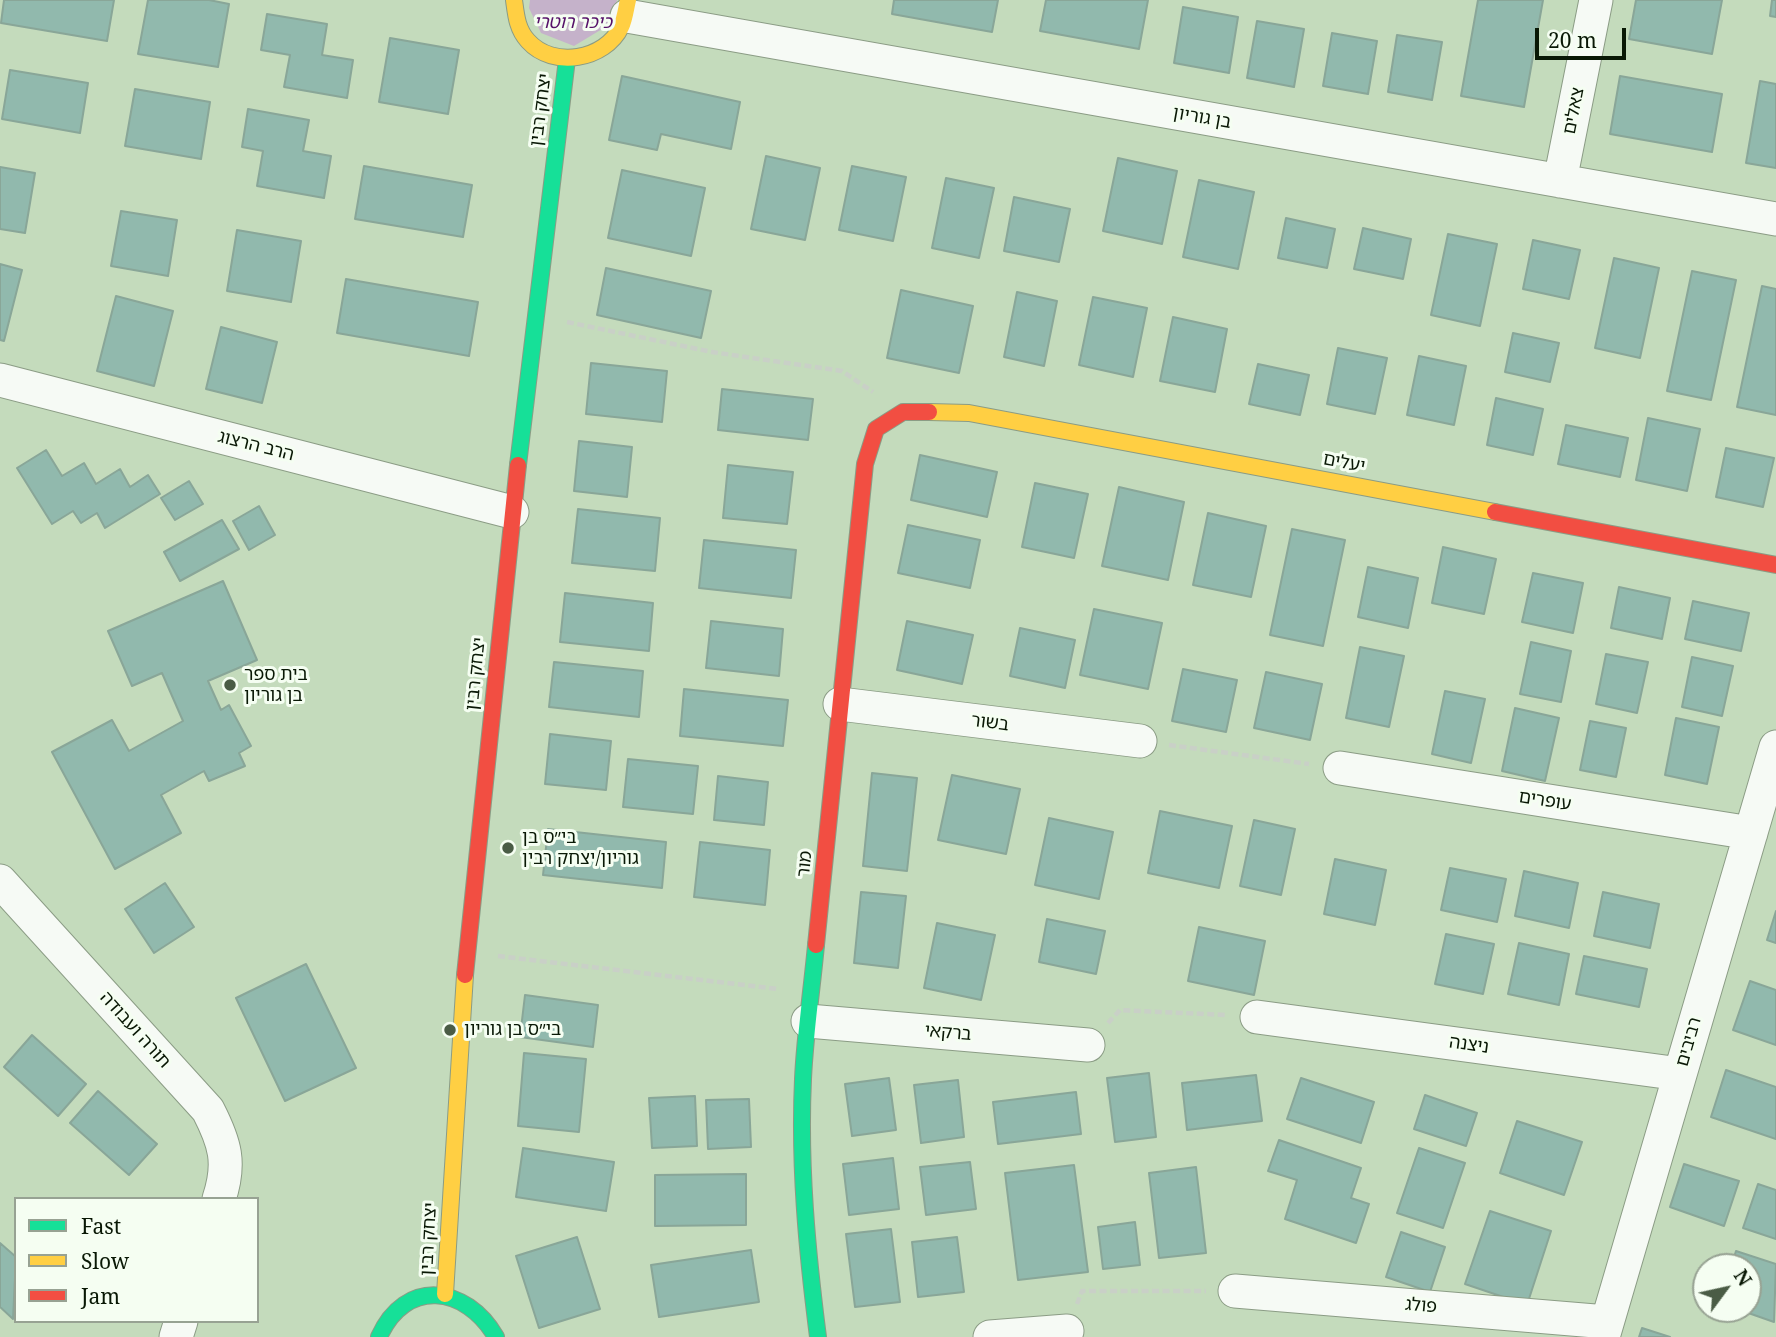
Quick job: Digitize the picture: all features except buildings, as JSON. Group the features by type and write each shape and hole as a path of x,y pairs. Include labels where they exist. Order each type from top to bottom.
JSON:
{"street":[{"path":"514,0 519,26 531,43 547,54 566,59 587,57 605,49 619,34 628,8"},
{"name":"צאלים","path":"1560,181 1596,0"},
{"name":"בן גוריון","path":"628,8 1776,219"},
{"name":"יצחק רבין","path":"445,1294 466,953 512,512 566,59"},
{"name":"הרב הרצוג","path":"0,380 512,512"},
{"name":"יעלים","path":"903,412 969,413 1776,565"},
{"name":"מור","path":"818,1337 809,1270 800,1155 810,1007 865,464 876,429 903,412"},
{"name":"בשור","path":"841,704 1140,741"},
{"name":"רביבים","path":"1605,1329 1776,747"},
{"name":"עופרים","path":"1340,768 1751,833"},
{"name":"תורה ועבודה","path":"0,881 208,1110 222,1138 227,1175 220,1197"},
{"name":"ברקאי","path":"810,1007 1088,1045"},
{"name":"ניצנה","path":"1257,1017 1680,1074"},
{"name":"פולג","path":"1235,1291 1605,1329"},
{"path":"379,1337 391,1314 406,1301 425,1294 445,1294 467,1301 484,1315 496,1337"},
{"path":"990,1337 1067,1331"}],"path":[{"path":"536,315 712,352 842,371 903,412"},
{"path":"1140,741 1340,768"},
{"path":"466,953 810,1007"},
{"path":"1088,1045 1120,1010 1257,1017"},
{"path":"1067,1331 1082,1291 1235,1291"}],"green space":[{"name":"כיכר רוטרי","path":"530,0 617,0 612,23 574,46 541,33 529,8"}],"traffic: fast":[{"path":"518,465 567,59"},
{"path":"816,945 804,1062 802,1144 807,1240 818,1337"},
{"path":"379,1337 390,1318 404,1305 420,1297 436,1295 469,1307 496,1337"}],"traffic: slow":[{"path":"514,0 519,27 528,41 539,50 564,58 591,53 613,38 622,24 628,0"},
{"path":"929,412 969,413 1495,512"},
{"path":"445,1294 465,975"}],"traffic: jam":[{"path":"816,945 865,464 876,429 903,412 929,412"},
{"path":"465,975 518,465"},
{"path":"1495,512 1776,565"}],"place":[{"name":"בית ספר בן גוריון","path":"230,685"},
{"name":"בי״ס בן גוריון/יצחק רבין","path":"508,848"},
{"name":"בי״ס בן גוריון","path":"450,1030"}]}
